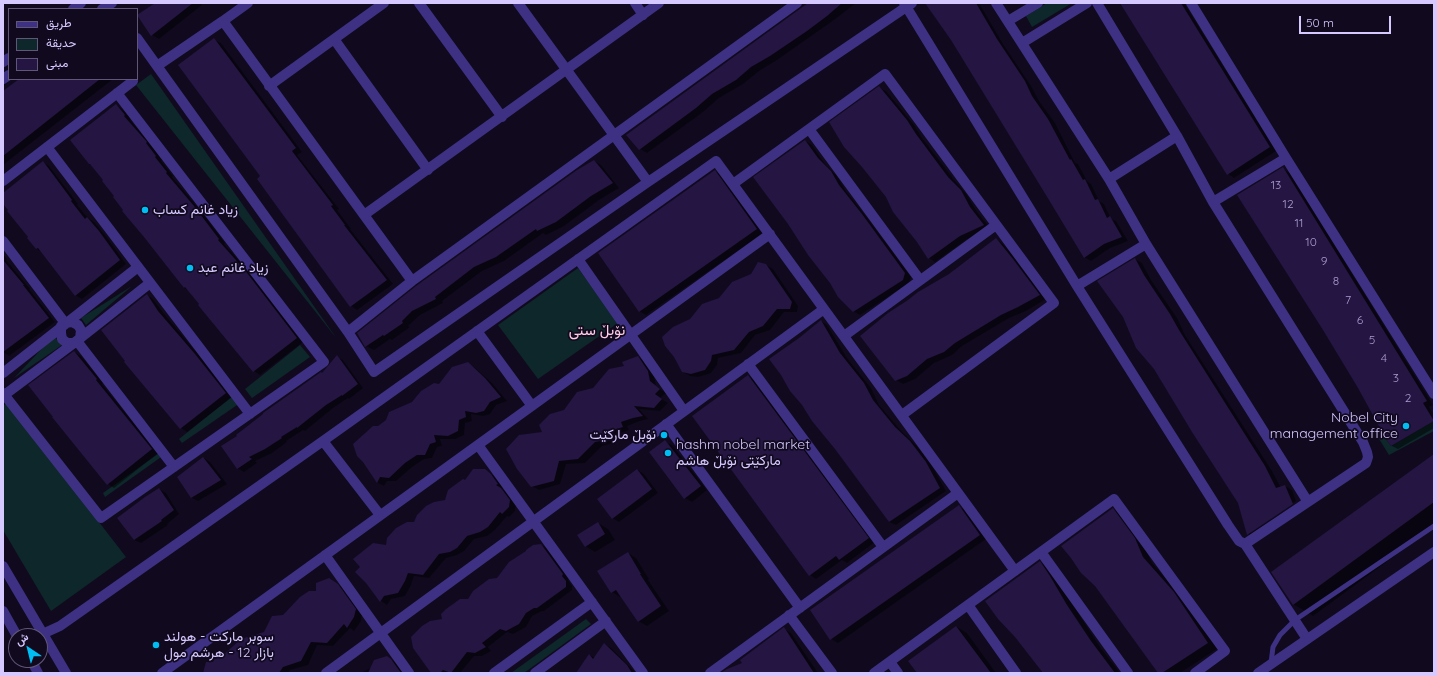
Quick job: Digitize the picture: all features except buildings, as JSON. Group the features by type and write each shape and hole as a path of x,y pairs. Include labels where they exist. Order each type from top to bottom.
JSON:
{"street":[{"path":"157,66 248,3"},
{"path":"270,86 384,3"},
{"path":"419,3 502,117"},
{"path":"518,3 648,182"},
{"path":"635,3 643,15"},
{"path":"364,216 659,3"},
{"path":"348,332 412,281 797,3"},
{"path":"996,3 1109,179 1146,244 1308,502"},
{"path":"1008,21 1038,3"},
{"path":"1022,43 1087,3"},
{"path":"1097,3 1178,136 1213,202 1363,442 1367,452 1368,457 1366,464 1245,544"},
{"path":"1191,3 1434,394"},
{"path":"138,39 348,332 374,372 907,4 1077,286 1228,525 1239,541 1245,544 1307,639"},
{"path":"222,21 412,281"},
{"path":"334,39 428,170"},
{"path":"733,184 885,74 1054,303 902,415"},
{"path":"3,181 133,81 132,80"},
{"path":"117,93 324,362 101,518 4,394 77,341 150,283"},
{"path":"809,129 920,280"},
{"path":"1109,179 1178,136"},
{"path":"47,148 250,414"},
{"path":"1213,202 1286,158"},
{"path":"48,631 60,626 324,441 716,161 1015,571"},
{"path":"844,336 996,225"},
{"path":"168,671 380,515 770,234"},
{"path":"3,241 63,324 61,333 62,339 67,343 77,341"},
{"path":"1077,286 1146,244"},
{"path":"578,259 684,411"},
{"path":"3,373 63,324 138,267"},
{"path":"326,673 824,309"},
{"path":"63,324 72,322 78,325 81,330 77,341"},
{"path":"478,331 532,406"},
{"path":"77,341 174,467"},
{"path":"748,364 883,547"},
{"path":"666,424 800,608"},
{"path":"324,441 380,515"},
{"path":"478,445 643,673"},
{"path":"710,673 958,493"},
{"path":"874,673 1114,499 1225,652 1195,673"},
{"path":"1041,552 1128,673"},
{"path":"1258,673 1434,552"},
{"path":"325,555 409,673"},
{"path":"3,566 36,628"},
{"path":"494,673 592,602"},
{"path":"968,605 1016,673"},
{"path":"3,611 12,628"},
{"path":"789,615 832,673"},
{"path":"535,673 606,621"},
{"path":"48,647 66,673"},
{"path":"890,662 898,673"}],"lane":[{"path":"1271,664 1273,647 1280,635 1295,620 1434,526"}],"green space":[{"path":"1047,3 1072,3 1032,27 1026,16"},
{"path":"151,74 337,339 136,85"},
{"path":"578,268 618,323 538,379 498,325"},
{"path":"132,286 86,325 81,318"},
{"path":"54,336 62,345 14,378"},
{"path":"300,345 310,357 252,398 245,389"},
{"path":"234,395 240,403 182,443 179,439"},
{"path":"7,403 126,557 51,611 3,530 3,406"},
{"path":"1434,421 1434,431 1389,455 1376,434 1380,431 1391,446"},
{"path":"162,451 164,455 105,497 103,493"},
{"path":"586,619 591,624 524,673 511,673"}],"place":[{"name":"زياد غانم كساب","path":"145,210"},
{"name":"زياد غانم عبد","path":"190,268"},
{"name":"Nobel City management office","path":"1406,426"},
{"name":"نۆبڵ مارکێت","path":"664,435"},
{"name":"hashm nobel market مارکێتی نۆبڵ هاشم","path":"668,453"},
{"name":"سوبر ماركت - هولند بازار 12 - هرشم مول","path":"156,645"}],"district":[{"name":"نۆبڵ ستی","path":"597,330"}]}
